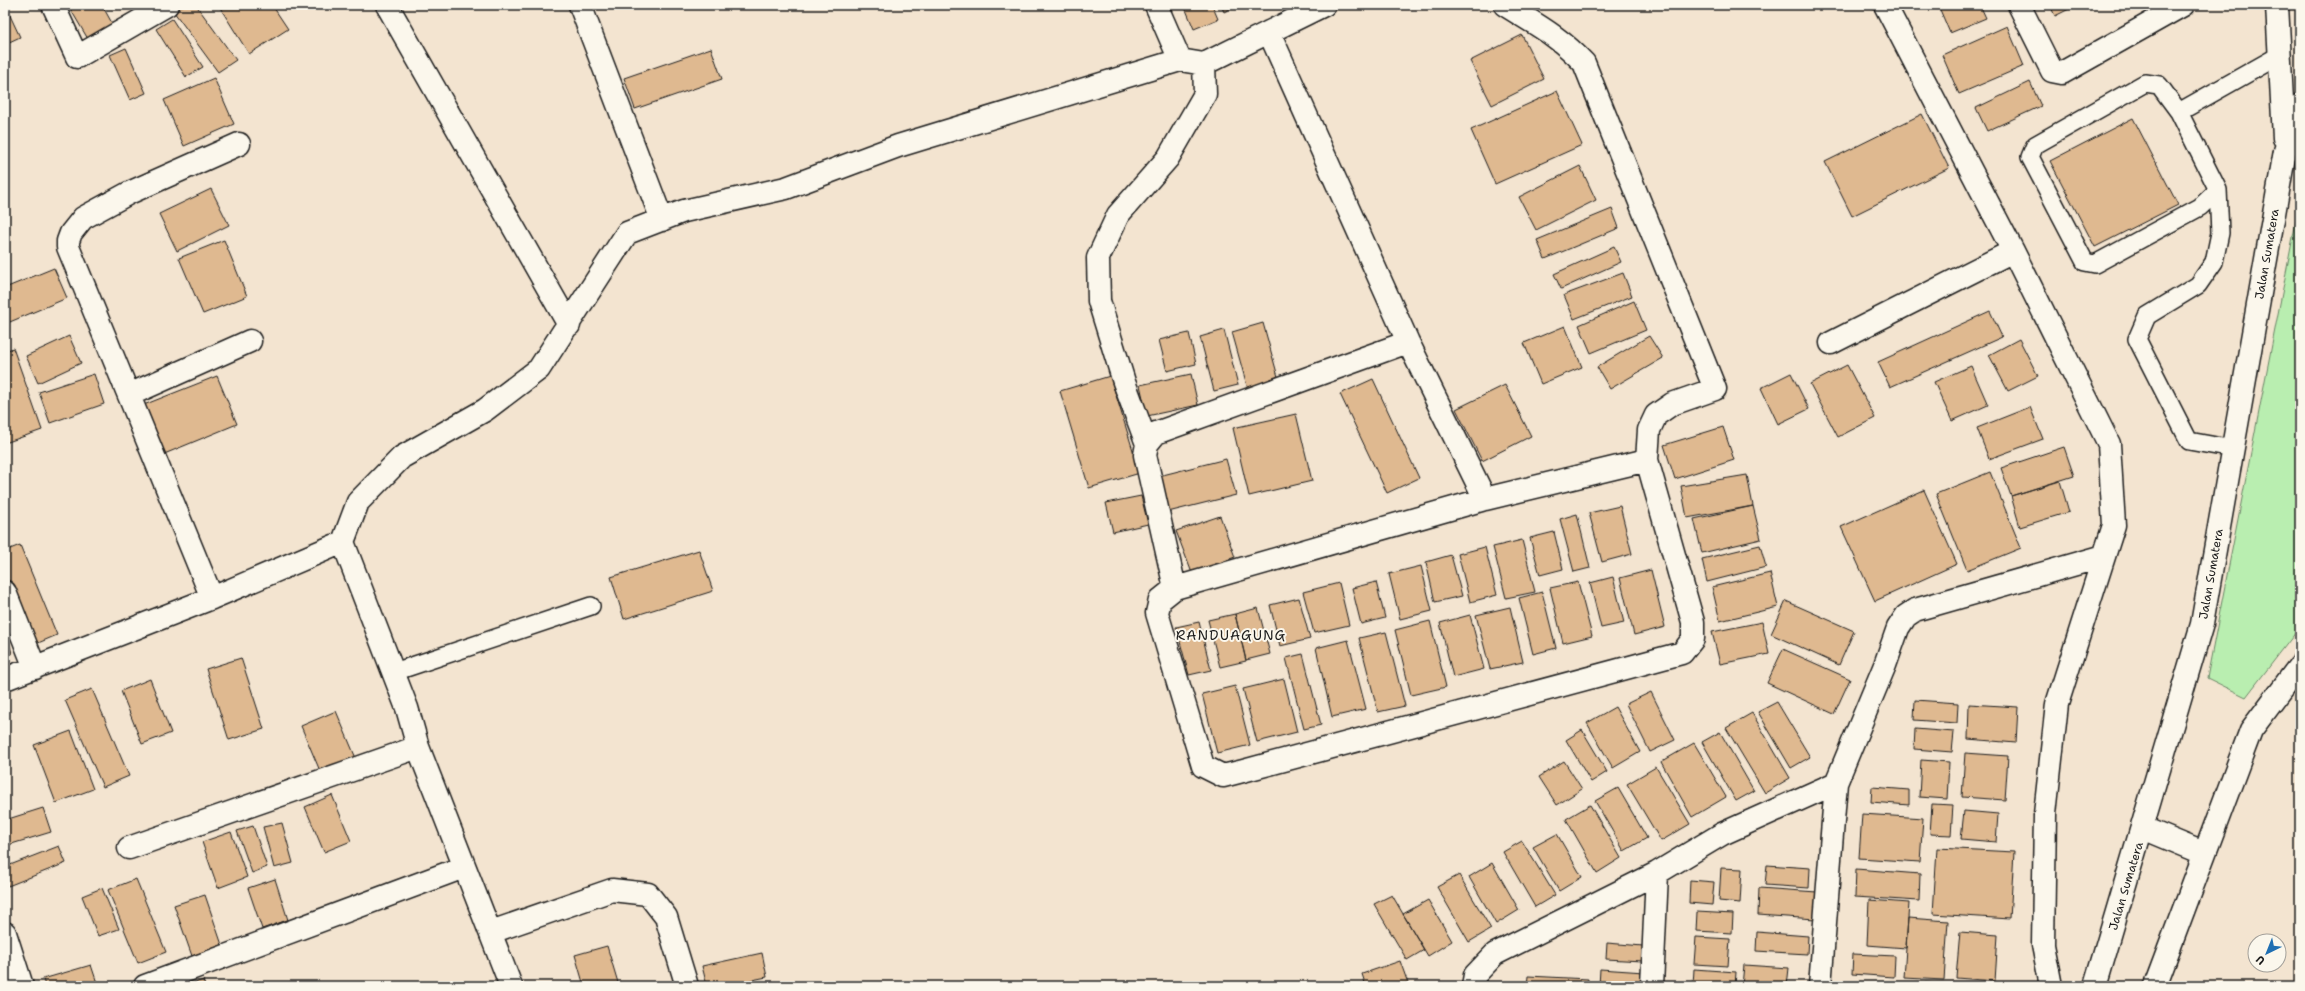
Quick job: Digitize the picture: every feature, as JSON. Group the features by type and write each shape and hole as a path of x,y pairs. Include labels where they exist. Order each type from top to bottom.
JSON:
{"street":[{"path":"53,5 77,57 168,5"},
{"path":"387,5 568,326"},
{"path":"580,5 662,220"},
{"path":"1156,5 1180,60"},
{"path":"511,986 418,747 394,672 343,542 358,502 402,457 485,410 539,369 568,326 626,233 684,211 786,188 898,146 1180,60 1204,64 1324,5"},
{"path":"1505,5 1543,27 1570,48 1584,63 1715,389 1672,404 1656,415 1649,430 1648,460 1693,622 1693,639 1682,653 1223,776 1203,766 1157,613 1160,600 1175,588 1485,499 1648,460"},
{"path":"1885,5 2013,251 2109,444 2114,524 2057,704 2045,822 2042,945 2051,986"},
{"path":"2020,5 2052,71 2062,73 2183,5"},
{"path":"2277,5 2285,151"},
{"path":"1269,32 1408,342 1485,499"},
{"path":"1147,444 1124,382 1099,301 1098,258 1118,215 1168,158 1205,94 1204,64"},
{"path":"2285,151 2300,105"},
{"path":"212,598 68,247 68,241 71,233 83,218 129,193 239,144"},
{"name":"Jalan Sumatera","path":"2095,986 2143,828 2202,624 2285,151"},
{"path":"1831,343 2013,251"},
{"path":"129,395 250,341"},
{"path":"1175,588 1145,455 1147,444 1156,433 1408,342"},
{"path":"5,679 212,598 343,542"},
{"path":"1820,986 1836,783 1885,666 1898,628 1906,616 1924,607 2104,556"},
{"path":"5,592 35,668"},
{"path":"2155,986 2203,853 2251,730 2300,665"},
{"path":"129,848 418,747"},
{"path":"1473,986 1474,975 1495,954 1658,873 1722,834 1836,783"},
{"path":"2143,828 2203,853"},
{"path":"144,986 464,867"},
{"path":"1652,986 1658,873"},
{"path":"491,932 612,890 648,894 666,917 688,986"},
{"path":"5,933 22,986"}],"lane":[{"path":"2179,112 2280,55"},
{"path":"2218,190 2200,207 2095,264 2085,262 2030,157 2035,145 2144,83 2159,85 2179,112 2218,190 2220,233 2214,262 2198,285 2147,316 2136,339 2189,441 2233,449"},
{"path":"394,672 591,606"}],"green space":[{"path":"2300,201 2300,627 2246,697 2207,678"}],"building":[{"path":"68,5 102,5 113,25 88,39"},
{"path":"184,5 196,5 236,60 218,72 174,12"},
{"path":"272,5 288,29 249,54 219,6"},
{"path":"1184,5 1212,5 1218,19 1194,29"},
{"path":"1221,5 1238,5 1224,12"},
{"path":"1938,5 1980,5 1986,18 1950,33"},
{"path":"2050,5 2077,5 2055,16"},
{"path":"6,7 20,37 5,44 5,8"},
{"path":"172,19 203,67 186,77 156,29"},
{"path":"2007,26 2024,66 1959,94 1942,55"},
{"path":"1522,35 1544,79 1492,105 1470,61"},
{"path":"126,48 146,93 130,100 110,55"},
{"path":"711,48 722,79 635,109 624,78"},
{"path":"214,78 234,124 184,146 164,100"},
{"path":"2030,82 2041,106 1987,131 1976,108"},
{"path":"1557,91 1582,145 1495,184 1471,130"},
{"path":"1922,114 1949,168 1852,216 1825,162"},
{"path":"2133,118 2178,205 2095,247 2050,161"},
{"path":"1580,166 1596,200 1536,230 1519,197"},
{"path":"211,189 229,225 177,251 159,214"},
{"path":"1612,209 1619,228 1545,259 1537,240"},
{"path":"224,240 247,296 203,314 179,258"},
{"path":"1614,247 1621,262 1561,289 1554,274"},
{"path":"54,268 67,298 5,324 5,288"},
{"path":"1623,273 1632,296 1574,319 1564,295"},
{"path":"1634,301 1646,330 1591,353 1579,325"},
{"path":"1990,311 2002,337 1890,387 1878,362"},
{"path":"1263,323 1280,384 1249,393 1232,332"},
{"path":"1565,326 1582,367 1541,384 1524,343"},
{"path":"1224,330 1238,385 1214,391 1200,337"},
{"path":"1189,333 1196,364 1167,371 1159,340"},
{"path":"69,336 81,363 38,383 26,356"},
{"path":"1649,336 1663,358 1610,389 1597,367"},
{"path":"2019,339 2038,376 2008,391 1989,355"},
{"path":"13,348 42,430 5,443 5,351"},
{"path":"1847,365 1875,418 1838,437 1810,384"},
{"path":"1971,366 1988,405 1952,421 1934,382"},
{"path":"1791,373 1809,409 1778,424 1761,388"},
{"path":"94,374 104,404 50,423 39,392"},
{"path":"1191,374 1198,405 1147,416 1140,385"},
{"path":"217,376 237,424 157,457 136,408"},
{"path":"1110,376 1140,473 1089,488 1060,391"},
{"path":"1373,379 1419,478 1387,493 1340,394"},
{"path":"1505,385 1531,436 1482,461 1456,409"},
{"path":"2030,407 2043,439 1989,459 1977,428"},
{"path":"1296,414 1312,481 1249,496 1233,428"},
{"path":"1723,427 1734,460 1675,479 1664,445"},
{"path":"2064,447 2074,476 2011,496 2001,468"},
{"path":"1226,459 1236,495 1164,513 1155,477"},
{"path":"1990,472 2021,548 1967,570 1936,494"},
{"path":"1747,475 1753,506 1687,518 1681,486"},
{"path":"2060,481 2069,512 2020,527 2011,496"},
{"path":"1924,490 1957,564 1875,601 1841,527"},
{"path":"1141,496 1148,524 1113,532 1106,503"},
{"path":"1620,506 1632,554 1602,562 1589,513"},
{"path":"1753,506 1761,539 1702,553 1694,519"},
{"path":"1577,514 1590,568 1574,572 1560,519"},
{"path":"1220,516 1235,557 1192,573 1176,531"},
{"path":"1554,532 1563,569 1540,575 1530,538"},
{"path":"1522,540 1535,592 1506,598 1493,547"},
{"path":"20,545 57,635 31,646 5,581 5,551"},
{"path":"1760,545 1766,567 1707,582 1702,559"},
{"path":"1485,547 1497,595 1470,602 1458,554"},
{"path":"699,550 713,591 624,619 611,577"},
{"path":"1451,555 1462,596 1435,602 1426,562"},
{"path":"1421,566 1432,611 1400,619 1389,574"},
{"path":"1651,570 1665,627 1634,635 1620,578"},
{"path":"1770,573 1778,607 1720,621 1712,587"},
{"path":"1613,577 1624,623 1601,628 1590,583"},
{"path":"1376,582 1385,618 1361,624 1352,588"},
{"path":"1578,582 1592,636 1563,643 1550,588"},
{"path":"1339,583 1349,625 1314,633 1303,592"},
{"path":"1542,592 1556,648 1533,654 1519,598"},
{"path":"1299,598 1310,639 1280,646 1270,605"},
{"path":"1786,601 1854,631 1839,665 1771,634"},
{"path":"1510,607 1523,662 1490,669 1476,615"},
{"path":"1258,608 1270,654 1246,660 1235,614"},
{"path":"1235,614 1246,661 1220,667 1208,620"},
{"path":"1470,615 1484,669 1453,677 1440,623"},
{"path":"1430,621 1446,687 1411,695 1395,630"},
{"path":"1199,622 1211,670 1189,675 1176,627"},
{"path":"1762,622 1769,654 1720,664 1712,632"},
{"path":"5,631 12,653 5,655"},
{"path":"1386,632 1405,706 1378,712 1359,638"},
{"path":"1348,640 1366,709 1332,717 1316,648"},
{"path":"1783,649 1850,679 1834,714 1767,683"},
{"path":"1303,654 1321,725 1304,729 1286,658"},
{"path":"241,658 264,729 229,740 206,669"},
{"path":"150,679 171,733 142,744 121,691"},
{"path":"1284,679 1297,732 1257,742 1243,689"},
{"path":"1235,686 1250,745 1217,753 1202,694"},
{"path":"92,689 129,776 103,787 65,700"},
{"path":"1651,692 1675,740 1650,752 1626,704"},
{"path":"1915,700 1958,703 1957,723 1914,720"},
{"path":"1777,702 1810,757 1791,768 1758,712"},
{"path":"1969,704 2018,707 2016,743 1968,739"},
{"path":"1615,707 1640,752 1613,768 1587,723"},
{"path":"336,711 358,763 323,778 301,726"},
{"path":"1752,713 1790,778 1765,793 1726,728"},
{"path":"1915,729 1954,732 1952,752 1914,749"},
{"path":"1582,730 1607,772 1591,782 1566,740"},
{"path":"71,731 93,789 56,803 34,745"},
{"path":"1720,732 1754,791 1736,801 1702,742"},
{"path":"1694,743 1726,797 1692,817 1661,762"},
{"path":"1965,753 2008,756 2005,800 1962,797"},
{"path":"1921,760 1949,762 1947,799 1919,797"},
{"path":"1564,761 1582,789 1557,805 1539,777"},
{"path":"1656,767 1690,824 1661,841 1627,784"},
{"path":"1872,787 1909,790 1909,805 1871,802"},
{"path":"1618,788 1647,838 1624,851 1595,801"},
{"path":"332,795 351,841 324,852 305,807"},
{"path":"1932,804 1953,805 1951,835 1930,834"},
{"path":"1590,805 1621,858 1597,873 1566,819"},
{"path":"43,808 51,832 5,846 5,820"},
{"path":"1964,811 1998,814 1996,842 1961,839"},
{"path":"1862,814 1923,818 1920,862 1859,858"},
{"path":"282,823 293,863 274,868 263,827"},
{"path":"253,826 267,867 252,873 237,831"},
{"path":"231,832 247,877 218,888 202,842"},
{"path":"1557,834 1582,877 1559,891 1533,847"},
{"path":"1522,841 1555,895 1535,907 1503,852"},
{"path":"59,846 66,863 8,886 5,879 5,867"},
{"path":"1937,848 2014,852 2010,919 1933,914"},
{"path":"1492,863 1519,910 1496,924 1469,877"},
{"path":"1767,865 1810,868 1809,888 1765,885"},
{"path":"1721,868 1742,869 1740,903 1719,901"},
{"path":"1856,869 1920,874 1919,901 1855,897"},
{"path":"1459,875 1491,929 1469,942 1437,887"},
{"path":"136,879 166,952 138,963 108,890"},
{"path":"275,879 288,920 262,929 248,888"},
{"path":"1690,880 1714,882 1712,905 1689,903"},
{"path":"102,888 119,929 98,936 82,896"},
{"path":"1759,888 1817,892 1815,919 1758,915"},
{"path":"205,895 222,945 192,956 174,905"},
{"path":"1392,895 1424,950 1407,960 1374,904"},
{"path":"1428,900 1452,941 1428,956 1403,914"},
{"path":"1869,900 1909,903 1906,948 1867,945"},
{"path":"1697,912 1733,914 1732,933 1696,931"},
{"path":"1908,918 1948,921 1944,980 1904,978"},
{"path":"1757,932 1808,936 1807,954 1756,951"},
{"path":"1960,932 1998,935 1995,981 1956,978"},
{"path":"1696,937 1730,939 1728,966 1694,964"},
{"path":"1607,943 1643,946 1642,961 1606,959"},
{"path":"607,946 619,986 584,986 575,955"},
{"path":"762,953 767,977 722,986 707,986 702,966"},
{"path":"1853,954 1895,956 1894,977 1852,974"},
{"path":"1400,961 1409,986 1366,986 1362,974"},
{"path":"91,965 98,986 45,986 43,979"},
{"path":"1744,965 1789,968 1787,986 1742,986"},
{"path":"1600,969 1644,972 1643,986 1599,986"},
{"path":"1694,969 1736,972 1735,986 1693,986"},
{"path":"1528,976 1588,979 1587,986 1527,986"},
{"path":"203,980 205,986 186,986"},
{"path":"1925,983 1971,986 1925,986"}],"district":[{"name":"RANDUAGUNG","path":"1231,635"}]}
